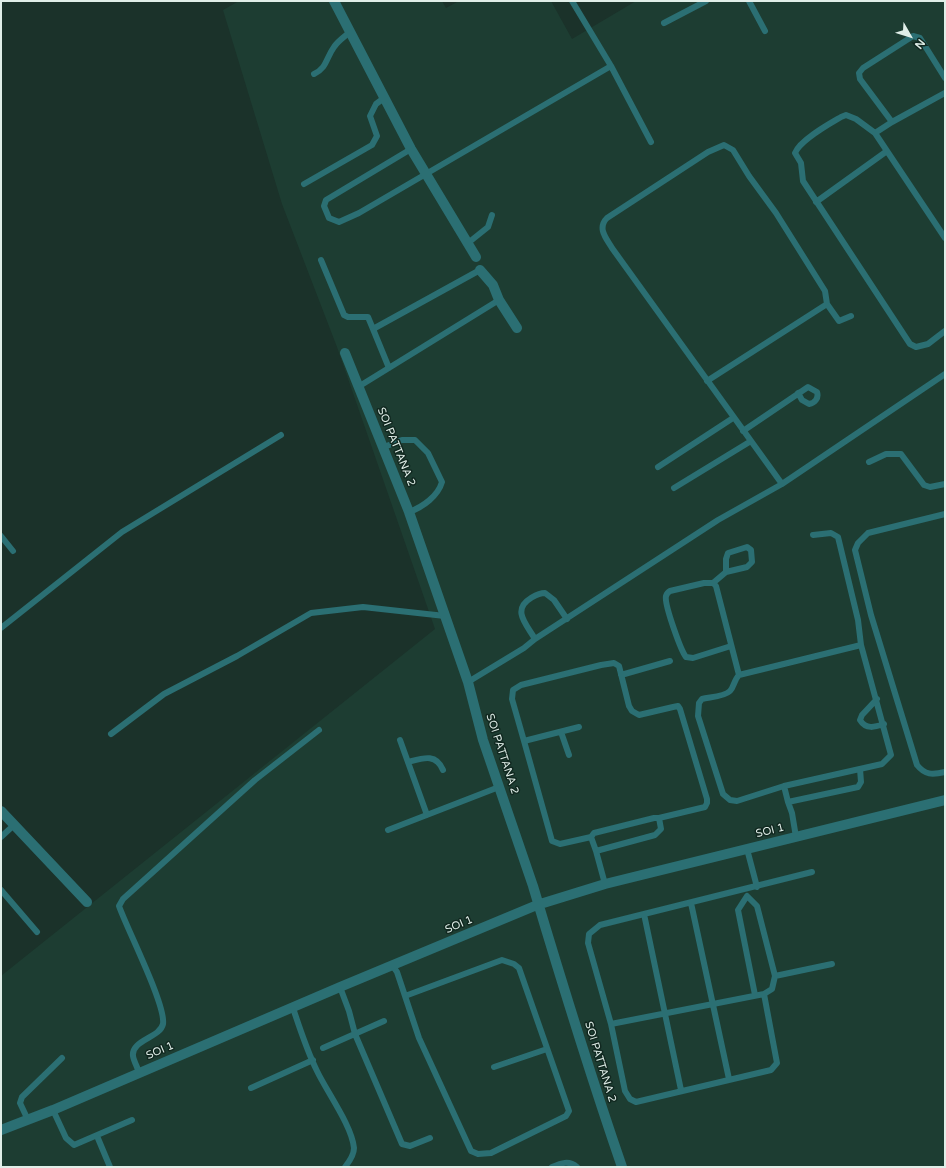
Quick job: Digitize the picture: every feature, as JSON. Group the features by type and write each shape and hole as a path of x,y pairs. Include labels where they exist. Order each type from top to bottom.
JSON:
{"street":[{"path":"334,1 411,149 476,257"},
{"path":"480,270 493,285 499,300 517,328"},
{"name":"SOI PATTANA 2","path":"345,353 362,385 409,512 468,682 483,740 533,886 537,905 547,932 596,1093 622,1167"},
{"name":"SOI 1","path":"1,1130 53,1110 340,987 537,905 605,884 945,800"},
{"path":"1,811 87,902"}],"lane":[{"path":"572,1 611,66 651,142"},
{"path":"664,23 706,1"},
{"path":"749,1 765,31"},
{"path":"314,74 321,71 326,65 333,47 350,32"},
{"path":"892,122 860,79 859,73 863,68 913,36 917,36 920,38 945,78"},
{"path":"411,149 326,200 324,206 329,218 339,222 359,213 426,176 611,66"},
{"path":"875,133 945,93"},
{"path":"304,184 372,145 377,136 370,116 376,104 384,98"},
{"path":"945,238 875,133 856,119 846,115 808,139 796,149 795,152 801,163 803,181 910,344 916,347 922,346 945,332"},
{"path":"782,484 776,477 767,461 733,418 612,248 602,230 602,225 607,218 708,152 724,145 733,150 776,213 825,291 827,304 839,321 851,316"},
{"path":"816,202 887,151"},
{"path":"468,243 488,227 492,215"},
{"path":"321,260 344,315 348,317 368,317 389,368"},
{"path":"373,329 480,270"},
{"path":"362,385 499,300"},
{"path":"707,381 827,304"},
{"path":"468,682 524,648 535,638 567,619 718,520 782,484 945,374"},
{"path":"743,431 798,393"},
{"path":"658,467 733,418"},
{"path":"1,628 122,532 281,435"},
{"path":"384,447 402,440 415,440 428,454 442,482 439,491 418,509 409,512"},
{"path":"674,488 751,440"},
{"path":"870,462 886,454 901,454 924,485 930,487 945,484"},
{"path":"945,514 868,533 858,543 855,550 871,615 916,765 928,774 945,772"},
{"path":"813,535 831,533 838,536 858,620 861,645 884,724 891,754 882,764 784,786 737,800 730,800 723,794 697,710 702,699 725,695 730,691 734,680 739,675 861,645"},
{"path":"1,536 13,551"},
{"path":"726,572 726,559 728,553 747,547 751,550 752,558 750,565 747,567 726,572 713,583 704,583 670,591 666,595 666,600 684,655 688,659 731,646"},
{"path":"713,583 719,594 739,675"},
{"path":"535,638 525,622 521,611 525,602 539,593 545,593 554,600 567,619"},
{"path":"111,734 164,694 237,656 311,613 363,607 445,616"},
{"path":"621,675 670,661"},
{"path":"614,663 619,666 629,706 635,713 639,715 678,706 708,803 705,807 600,830 594,833 592,837 560,844 552,841 524,741 512,699 513,690 521,685 614,663"},
{"path":"877,699 862,715 860,720 862,724 869,727 884,724"},
{"path":"524,741 579,727"},
{"path":"139,1073 133,1055 135,1049 159,1031 163,1023 158,998 119,906 123,898 255,780 319,730"},
{"path":"560,732 569,755"},
{"path":"400,740 427,815"},
{"path":"408,762 424,757 432,758 437,760 443,770"},
{"path":"788,802 858,787 861,782 860,769"},
{"path":"784,786 792,813 796,837"},
{"path":"388,830 499,787"},
{"path":"596,851 655,835 660,829 659,818"},
{"path":"1,837 14,825"},
{"path":"592,837 605,884"},
{"path":"747,850 757,886"},
{"path":"764,994 777,1063 771,1070 681,1090 636,1102 630,1099 625,1092 612,1024 588,943 589,934 600,925 812,872"},
{"path":"612,1024 764,994 772,989 775,976 757,906 747,896 745,889"},
{"path":"1,890 37,932"},
{"path":"747,896 738,910 755,995"},
{"path":"691,903 729,1079"},
{"path":"644,914 681,1090"},
{"path":"392,965 397,972 405,996 419,1038 471,1151 478,1154 491,1153 566,1116 569,1111 519,968 514,964 502,960 405,996"},
{"path":"775,976 832,964"},
{"path":"340,987 349,1011 355,1034 402,1144 410,1146 430,1138"},
{"path":"293,1008 313,1060 351,1136 354,1149 350,1160 345,1167"},
{"path":"323,1048 384,1021"},
{"path":"494,1067 547,1049"},
{"path":"28,1120 20,1103 22,1097 62,1058"},
{"path":"251,1088 313,1060"},
{"path":"53,1110 71,1144 77,1145 132,1120"},
{"path":"97,1136 110,1167"},
{"path":"552,1167 562,1163 574,1164 577,1167"}],"shaded area":[{"path":"239,1 442,1 446,8 459,1 551,1 572,39 636,1 945,1 945,1167 1,1167 1,976 435,629 337,347 282,204 223,10"}]}
